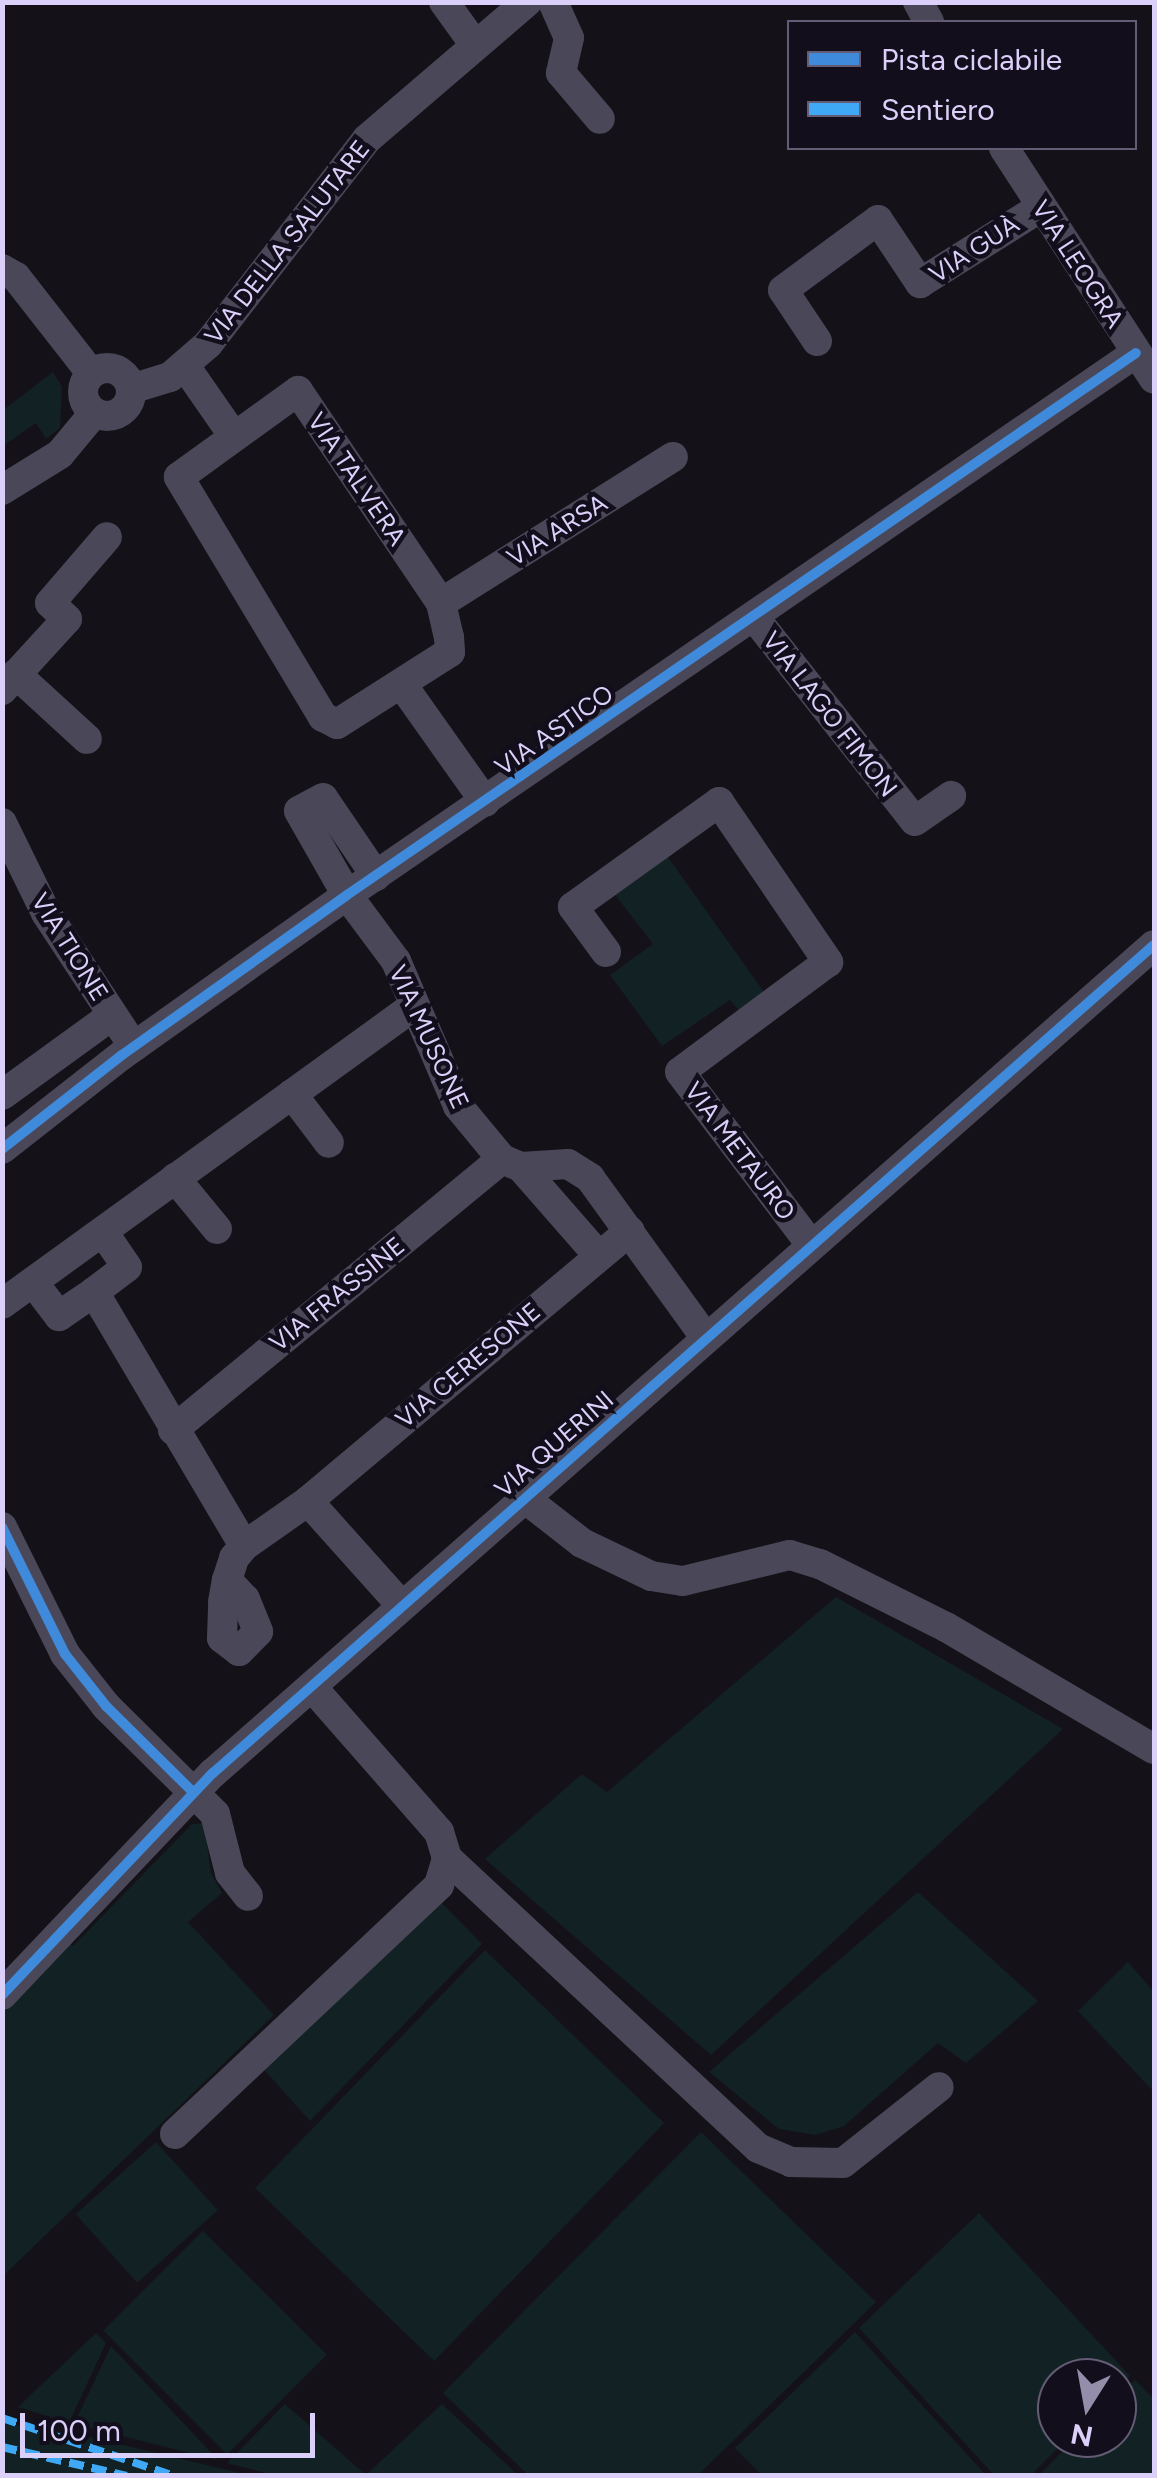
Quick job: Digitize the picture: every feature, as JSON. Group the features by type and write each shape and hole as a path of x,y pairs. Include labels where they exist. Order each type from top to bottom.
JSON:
{"street":[{"path":"444,2 475,45"},
{"name":"VIA DELLA SALUTARE","path":"2,490 60,454 94,413 123,410 131,389 185,366 229,321 368,139 527,2"},
{"path":"553,2 569,38 560,73 600,119"},
{"name":"VIA LEOGRA","path":"1005,150 1154,379"},
{"name":"VIA GUÀ","path":"816,341 783,290 878,220 920,284 1040,206"},
{"path":"2,269 64,333 90,373"},
{"name":"VIA ASTICO","path":"2,1149 134,1047 347,895 1136,353"},
{"path":"185,366 233,435"},
{"path":"90,373 115,369 131,389"},
{"path":"90,373 82,394 94,413"},
{"name":"VIA TALVERA","path":"323,717 179,477 298,391 441,604 448,637"},
{"name":"VIA ARSA","path":"441,604 673,457"},
{"path":"87,740 6,685 67,619 50,604 107,536"},
{"name":"VIA LAGO FIMON","path":"755,618 915,822 952,796"},
{"path":"448,637 450,652 403,686 337,724 323,717 448,637"},
{"path":"403,686 485,802"},
{"path":"347,895 301,819 299,811 311,801 322,798 333,808 376,876"},
{"name":"VIA METAURO","path":"606,952 573,907 720,802 828,962 680,1072 810,1243"},
{"name":"VIA TIONE","path":"2,823 46,913 134,1047"},
{"name":"VIA MUSONE","path":"347,895 396,961 458,1106 599,1256"},
{"name":"VIA QUERINI","path":"2,1995 193,1792 810,1243 1154,945"},
{"path":"2,1304 414,1006"},
{"name":"VIA TIONE","path":"2,1096 111,1016"},
{"path":"292,1094 330,1142"},
{"path":"512,1163 568,1164 590,1178 705,1337"},
{"name":"VIA FRASSINE","path":"173,1430 512,1163"},
{"path":"175,1178 217,1229"},
{"name":"VIA CERESONE","path":"227,1580 244,1546 308,1502 630,1231"},
{"path":"33,1282 60,1316 94,1292 127,1266 103,1232"},
{"path":"94,1292 244,1546"},
{"path":"523,1497 582,1542 651,1576 683,1581 790,1555 820,1564 946,1627 1113,1726 1152,1740"},
{"path":"308,1502 400,1605"},
{"path":"6,1543 65,1654 106,1706 215,1814 230,1873 248,1896"},
{"path":"312,1687 439,1832 447,1858 758,2148 791,2162 843,2163 939,2087"},
{"path":"175,2134 439,1885 447,1858"}],"shaded area":[{"path":"53,372 62,387 60,428 46,439 36,423 3,446 3,410"},
{"path":"665,853 764,992 739,1011 730,1000 662,1046 610,975 653,944 613,892"},
{"path":"836,1597 1063,1729 711,2055 485,1859 582,1774 607,1792"},
{"path":"204,1823 211,1873 222,1893 188,1922 274,2015 3,2276 3,2005 63,1940 73,1946 192,1824"},
{"path":"918,1892 1038,2001 966,2063 938,2043 844,2126 816,2135 779,2129 709,2072"},
{"path":"436,1897 482,1944 310,2121 259,2064"},
{"path":"485,1950 664,2123 434,2361 255,2188"},
{"path":"1128,1962 1154,1992 1154,2092 1078,2011"},
{"path":"701,2132 876,2302 698,2475 528,2475 443,2393"},
{"path":"156,2142 218,2210 137,2283 76,2214"},
{"path":"979,2213 1113,2358 1037,2358 1037,2458 1048,2458 1031,2475 994,2475 859,2328"},
{"path":"203,2231 327,2355 227,2454 103,2331"},
{"path":"855,2332 986,2475 762,2475 735,2448"},
{"path":"96,2333 106,2343 69,2423 18,2407"},
{"path":"111,2346 218,2460 74,2424"},
{"path":"1137,2382 1154,2399 1154,2475 1039,2475 1056,2458 1137,2458"},
{"path":"285,2404 366,2475 442,2404 518,2475 278,2476 227,2463"},
{"path":"2,2423 86,2436 248,2475 3,2475"}],"marked path":[{"path":"2,2418 174,2476"},
{"path":"2,2447 127,2476"}],"cycle path":[{"path":"2,1149 122,1055 347,895 1136,353"},
{"path":"2,1995 213,1773 1154,945"},
{"path":"2,1527 65,1654 106,1706 193,1792"}]}
